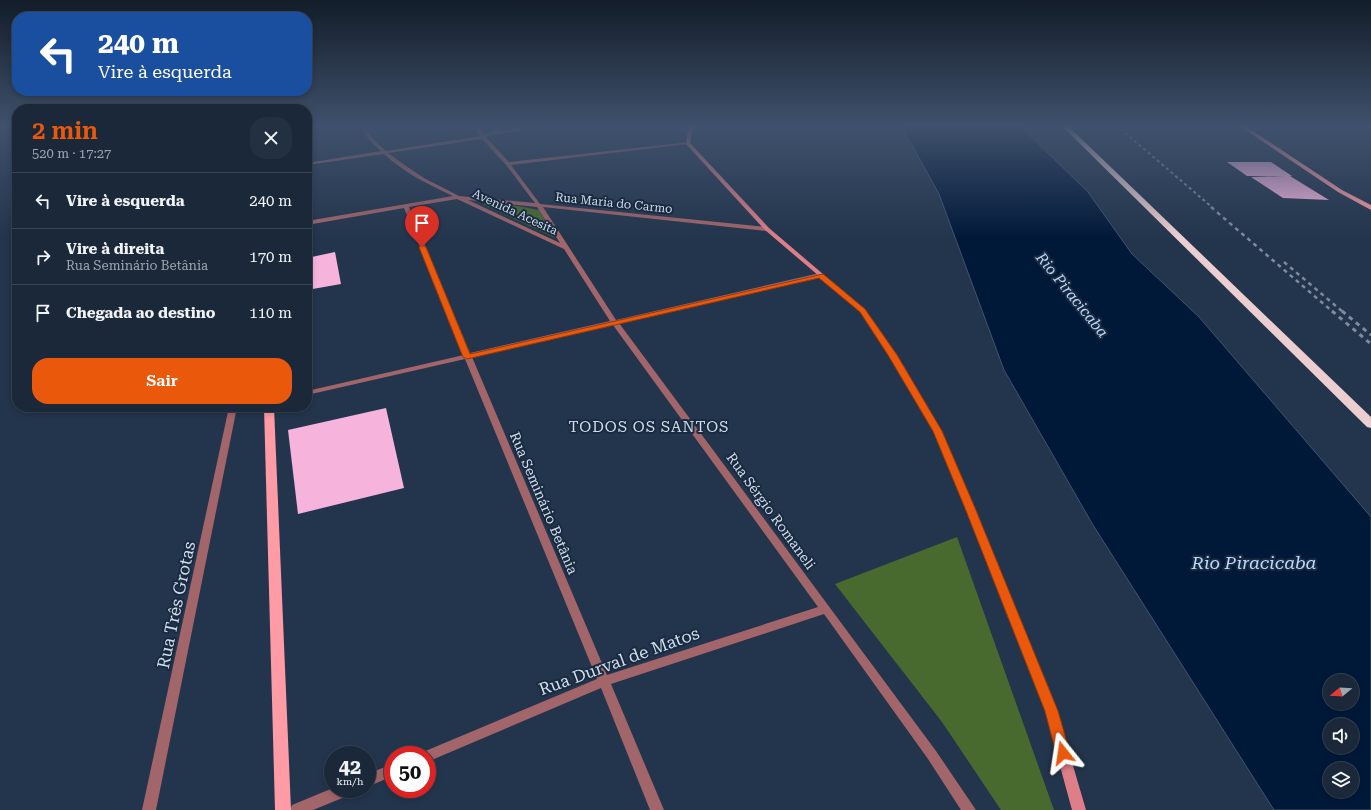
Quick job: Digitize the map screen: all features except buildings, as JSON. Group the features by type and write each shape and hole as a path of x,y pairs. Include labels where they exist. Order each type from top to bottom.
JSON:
{"highway":[{"path":"1103,163 1371,424"}],"main road":[{"path":"706,163 767,229 862,310 892,355 937,431 970,508 1051,711 1079,810"},
{"path":"1298,163 1340,191 1371,208"},
{"path":"268,412 283,810"}],"street":[{"name":"Avenida Acesita","path":"398,163 458,197 567,249"},
{"path":"508,164 518,163"},
{"name":"Rua Sérgio Romaneli","path":"508,164 540,207 615,323 826,609 932,755 969,810"},
{"path":"312,222 458,197"},
{"name":"Rua Maria do Carmo","path":"458,197 540,207 767,229"},
{"name":"Rua Seminário Betânia","path":"406,206 467,357 605,681 657,810"},
{"path":"312,392 820,275"},
{"name":"Rua Três Grotas","path":"149,810 232,412"},
{"name":"Rua Durval de Matos","path":"436,752 605,681 826,609"},
{"path":"297,810 326,798"}],"green space":[{"path":"483,204 518,206 539,210 555,238"},
{"path":"957,537 1054,810 1001,810 942,722 835,584"}],"water":[{"name":"Rio Piracicaba","path":"922,163 1058,163 1088,192 1132,254 1199,317 1371,517 1371,810 1274,810 1093,525 1004,370 939,194"}],"railway":[{"path":"1160,163 1213,208"},
{"path":"1211,207 1333,312"},
{"path":"1284,262 1343,312"},
{"path":"1332,311 1371,344"},
{"path":"1342,311 1371,335"}],"district":[{"name":"TODOS OS SANTOS","path":"649,427"}],"route":[{"path":"422,247 467,357 820,275 862,310 892,355 937,431 970,508 1051,711 1063,753"}]}
